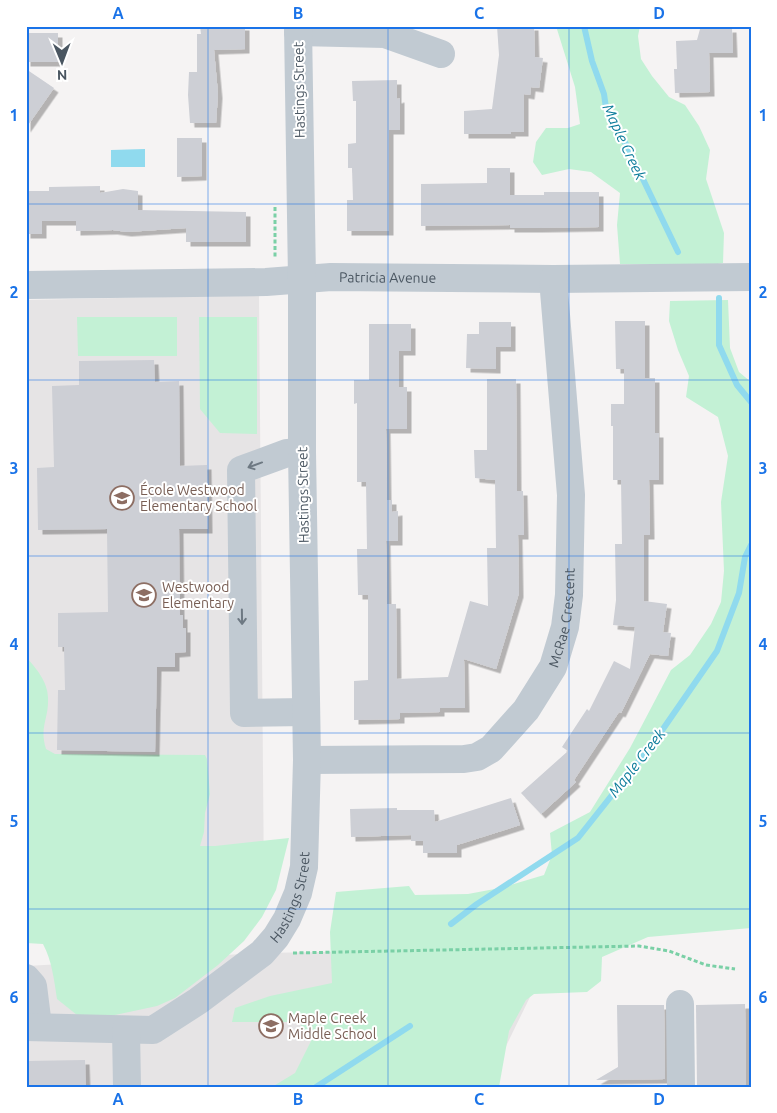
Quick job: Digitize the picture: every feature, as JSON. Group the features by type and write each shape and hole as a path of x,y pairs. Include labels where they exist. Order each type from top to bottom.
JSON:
{"street":[{"path":"298,29 385,34 441,54"},
{"name":"Hastings Street","path":"32,1026 153,1030 198,1001 262,953 287,919 298,893 304,867 307,760 298,29"},
{"name":"Patricia Avenue","path":"26,285 266,282 331,277 553,279 751,277"},
{"name":"McRae Crescent","path":"307,760 464,759 477,757 496,744 526,710 552,668 565,627 569,595 571,495 553,279"},
{"path":"302,452 287,453 240,470 244,713 306,712"},
{"path":"26,978 33,986 32,1026"},
{"path":"680,1004 680,1087"},
{"path":"126,1030 127,1087"}],"path":[{"path":"262,953 639,946 669,951 706,965 735,969"}],"shaded area":[{"name":"Westwood Elementary","path":"259,295 264,890 26,893 26,300"},
{"name":"Maple Creek Middle School","path":"554,948 486,1087 26,1087 26,966 262,953"}],"green space":[{"path":"556,26 640,26 638,36 641,59 669,97 685,105 699,126 710,150 706,179 724,233 723,263 712,265 620,264 617,225 620,193 591,172 569,169 542,175 533,162 536,142 546,128 568,128 580,124 575,87"},
{"path":"728,300 730,348 739,372 751,382 751,928 648,937 602,957 601,981 587,992 534,994 526,1000 509,1031 499,1087 272,1087 295,1073 311,1041 299,1022 232,1022 235,1008 270,996 332,983 330,932 336,892 409,886 415,895 468,894 500,888 544,875 552,855 550,833 590,812 630,748 671,670 690,655 711,624 721,602 724,571 721,502 728,456 718,417 686,397 689,376 669,321 670,301"},
{"path":"77,317 177,317 177,356 78,356"},
{"path":"199,317 257,317 257,434 220,433 200,409"},
{"path":"26,657 41,676 46,686 48,705 44,741 46,749 55,754 205,755 210,794 200,846 289,838 276,890 262,917 244,941 218,965 175,998 157,1006 115,1015 77,1015 57,999 51,964 43,944 26,943"}],"water":[{"path":"145,149 145,167 111,167 111,150"}],"building":[{"path":"200,26 245,26 245,49 214,50 218,94 216,123 190,123 189,72 197,72 197,34 201,34"},
{"path":"497,26 534,26 535,57 543,58 539,88 531,87 530,95 524,94 524,132 511,132 511,134 464,134 464,111 492,109 499,55"},
{"path":"732,28 733,53 709,53 710,92 675,93 674,69 677,69 676,41 697,40 700,29"},
{"path":"26,33 58,33 58,62 26,62"},
{"path":"26,69 54,88 26,128"},
{"path":"397,80 397,99 400,98 400,130 389,130 389,231 347,231 347,200 353,200 352,168 348,168 348,144 356,143 356,101 353,101 352,81"},
{"path":"177,138 202,138 202,176 177,177"},
{"path":"487,168 510,168 510,195 544,195 544,192 599,192 599,227 421,226 421,184 487,183"},
{"path":"100,186 100,193 123,189 138,191 138,210 246,212 246,242 186,242 186,228 127,232 113,230 76,231 76,221 42,221 42,234 26,234 26,191 49,191 49,187"},
{"path":"615,321 645,321 645,378 655,378 655,433 659,433 659,480 649,480 650,535 644,535 644,601 667,604 663,632 671,633 668,656 650,654 621,713 619,712 574,780 576,782 541,814 521,793 568,751 562,747 587,709 589,711 614,661 630,669 635,627 613,625 616,600 615,544 622,544 621,480 613,480 611,404 624,404 624,369 616,369"},
{"path":"479,322 511,322 511,347 496,347 496,369 466,368 467,334 479,334"},
{"path":"369,324 411,324 411,351 399,351 399,387 407,387 407,429 386,429 387,500 392,500 392,512 398,511 398,541 386,541 387,604 396,604 397,679 448,677 470,601 488,606 487,548 496,548 495,480 475,478 474,450 487,450 487,379 516,379 517,491 523,491 524,535 518,535 519,593 496,669 464,659 465,708 440,708 440,712 400,713 400,719 354,720 354,681 368,680 368,595 358,595 357,549 367,549 366,482 357,482 357,403 354,404 354,380 369,380"},
{"name":"École Westwood Elementary School","path":"154,360 155,382 179,381 180,466 207,465 208,529 179,529 180,615 183,615 183,628 186,628 186,652 175,653 175,667 157,667 155,752 57,750 58,690 65,690 64,647 58,647 58,613 108,612 107,529 38,530 37,468 54,467 52,386 79,385 79,361"},
{"path":"511,798 520,825 457,845 457,853 423,853 423,841 411,841 411,835 351,837 350,809 397,808 397,810 434,810 435,822"},
{"path":"745,1004 746,1087 697,1087 696,1005"},
{"path":"617,1005 664,1005 665,1079 596,1080 618,1067"},
{"path":"85,1060 86,1087 26,1087 26,1061"}],"waterway":[{"name":"Maple Creek","path":"584,26 592,61 604,94 606,108 628,148 678,252"},
{"name":"Maple Creek","path":"719,298 719,345 737,385 751,402"},
{"name":"Maple Creek","path":"451,924 477,904 578,838 654,742 717,651 739,593 745,557 751,545"},
{"name":"Maple Creek","path":"316,1087 410,1026"}],"place":[{"name":"École Westwood Elementary School","path":"122,498"},
{"name":"Westwood Elementary","path":"144,595"},
{"name":"Maple Creek Middle School","path":"271,1026"}]}
